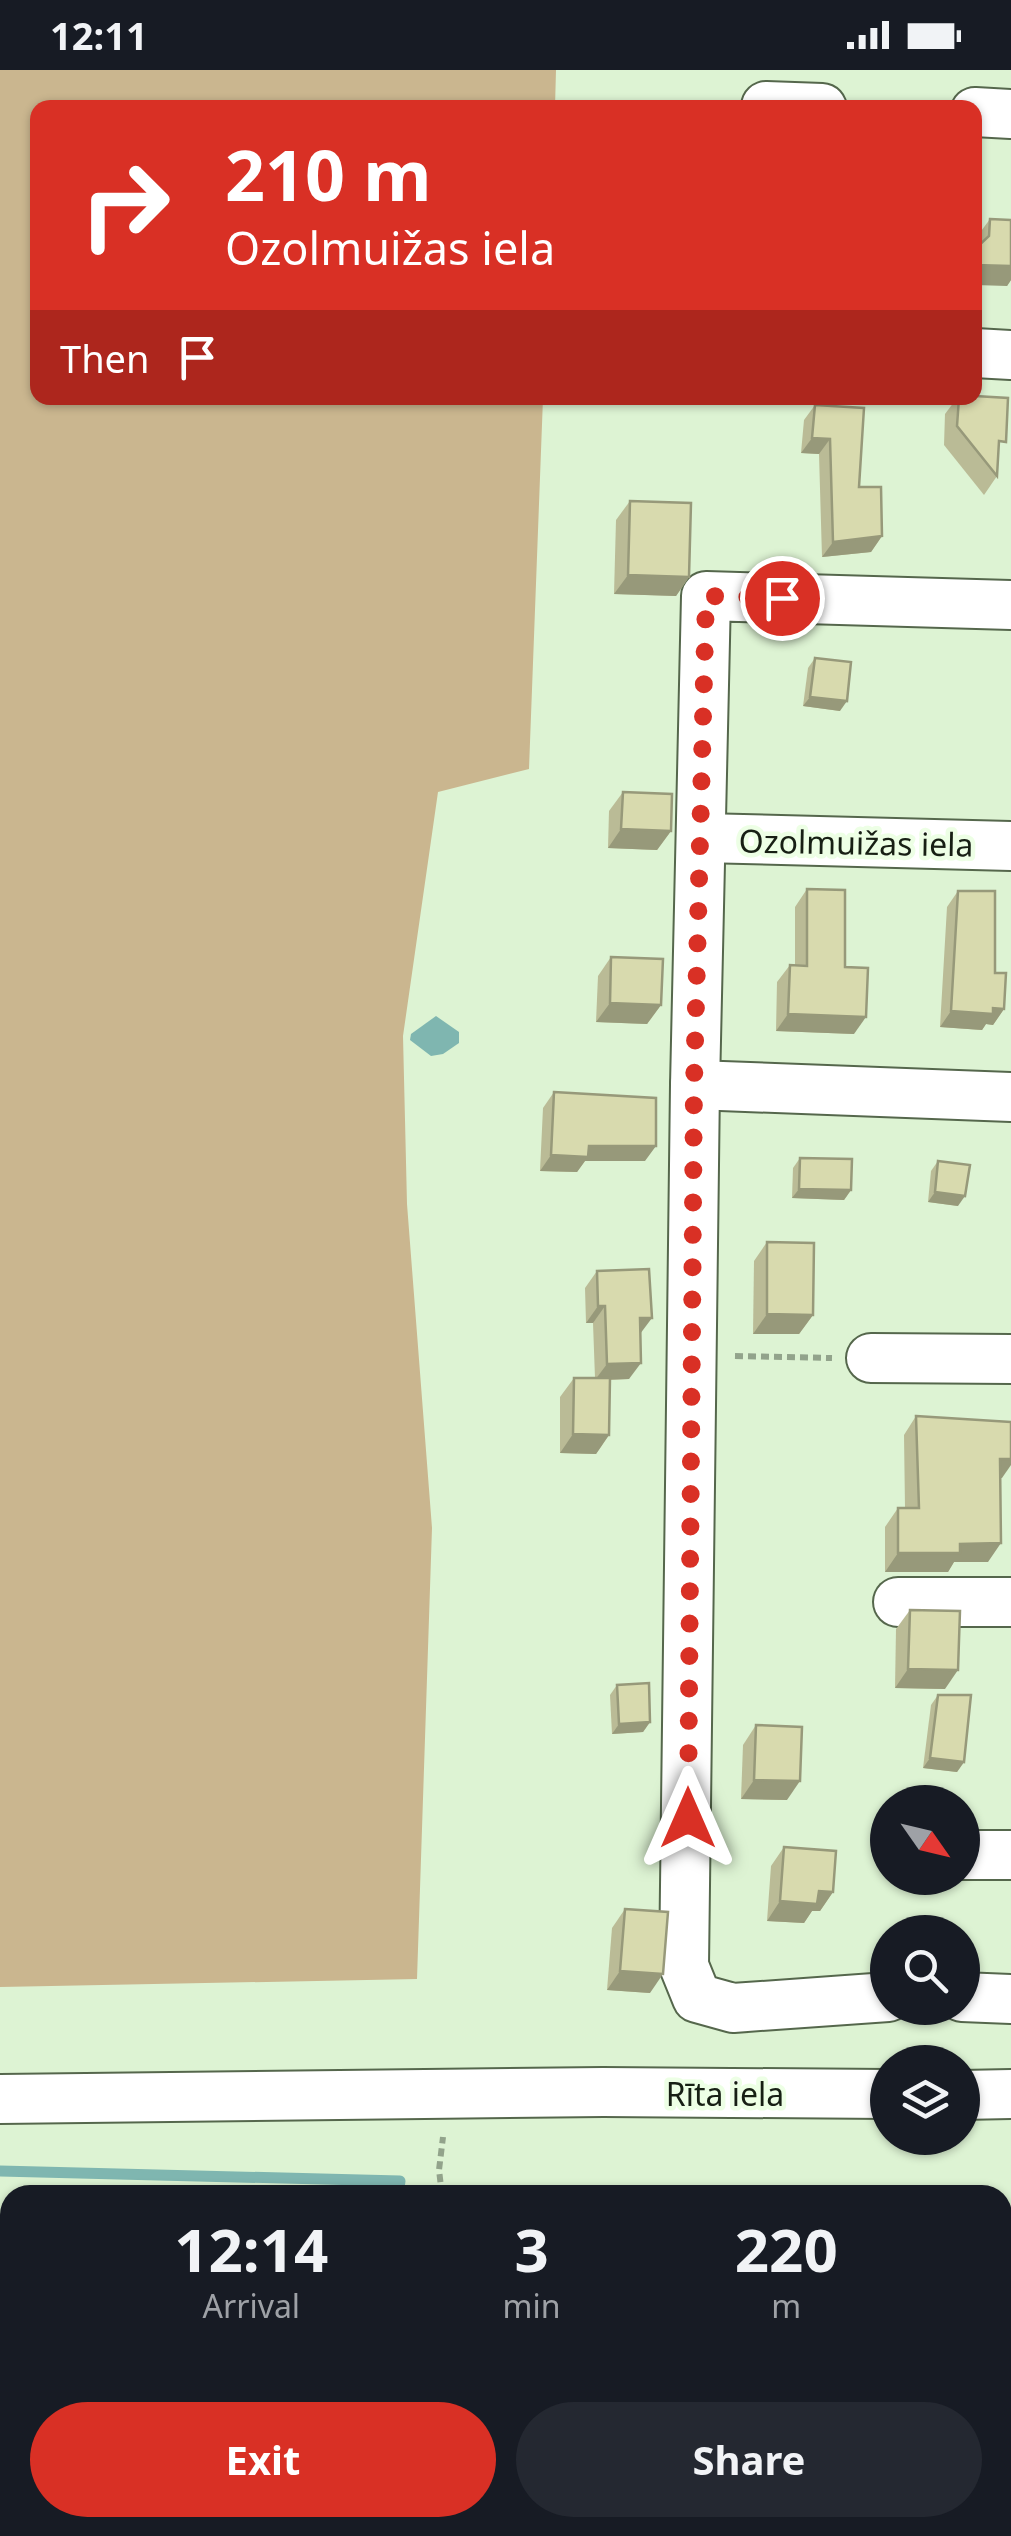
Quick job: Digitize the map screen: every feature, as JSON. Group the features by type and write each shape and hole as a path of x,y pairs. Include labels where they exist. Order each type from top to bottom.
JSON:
{"street":[{"path":"982,112 1011,114"},
{"path":"982,353 1011,355"},
{"path":"870,1998 732,2008 696,1998 684,1966 694,1356 694,1085 706,596 1011,605"},
{"name":"Ozolmuižas iela","path":"702,838 1011,846"},
{"path":"694,1085 1011,1097"},
{"path":"871,1358 1011,1359"},
{"path":"898,1602 1011,1602"},
{"path":"980,1855 1011,1855"},
{"path":"980,1998 1011,1999"},
{"name":"Rīta iela","path":"0,2099 870,2094"},
{"path":"980,2095 1011,2094"}],"path":[{"path":"694,1356 871,1358"},
{"path":"441,2185 439,2170 449,2095"}],"shaded area":[{"path":"0,70 556,70 555,100 30,100 30,405 543,405 529,769 438,792 403,1036 407,1204 432,1528 417,1979 0,1987"}],"water":[{"path":"436,1016 459,1032 459,1043 443,1054 431,1056 410,1040 411,1034"}],"building":[{"path":"990,219 1011,220 1011,266 982,265 982,242 989,236"},
{"path":"982,396 1008,398 1006,442 999,441 997,476 957,426 958,405 982,405"},
{"path":"815,405 864,408 859,487 881,487 882,536 833,542 830,439 812,438"},
{"path":"630,501 691,503 689,577 628,575"},
{"path":"815,658 851,662 847,701 810,697"},
{"path":"623,792 672,794 671,831 621,829"},
{"path":"807,889 845,890 845,967 868,968 866,1017 788,1014 790,965 807,966"},
{"path":"958,891 995,891 995,973 1006,973 1004,1009 993,1008 993,1014 951,1011"},
{"path":"611,957 663,959 661,1005 610,1003"},
{"path":"554,1092 656,1098 656,1146 589,1146 588,1157 551,1155"},
{"path":"800,1158 852,1159 851,1190 799,1189"},
{"path":"938,1161 970,1165 965,1196 935,1192"},
{"path":"767,1242 814,1243 813,1315 767,1314"},
{"path":"649,1269 652,1318 640,1318 641,1363 607,1364 605,1306 598,1306 597,1271"},
{"path":"574,1378 610,1378 609,1435 573,1434"},
{"path":"916,1416 1011,1422 1011,1459 1000,1459 1001,1543 960,1544 960,1553 898,1553 898,1508 919,1508"},
{"path":"910,1610 960,1611 958,1670 908,1669"},
{"path":"649,1683 650,1722 619,1724 617,1685"},
{"path":"938,1695 971,1695 964,1762 930,1758"},
{"path":"756,1725 802,1727 800,1781 754,1780"},
{"path":"784,1847 836,1851 833,1892 819,1891 817,1904 780,1901"},
{"path":"625,1909 668,1912 663,1974 620,1971"}],"waterway":[{"path":"0,2171 400,2181 399,2185"}],"route":[{"path":"688,1818 694,1085 706,596 782,598"}]}
